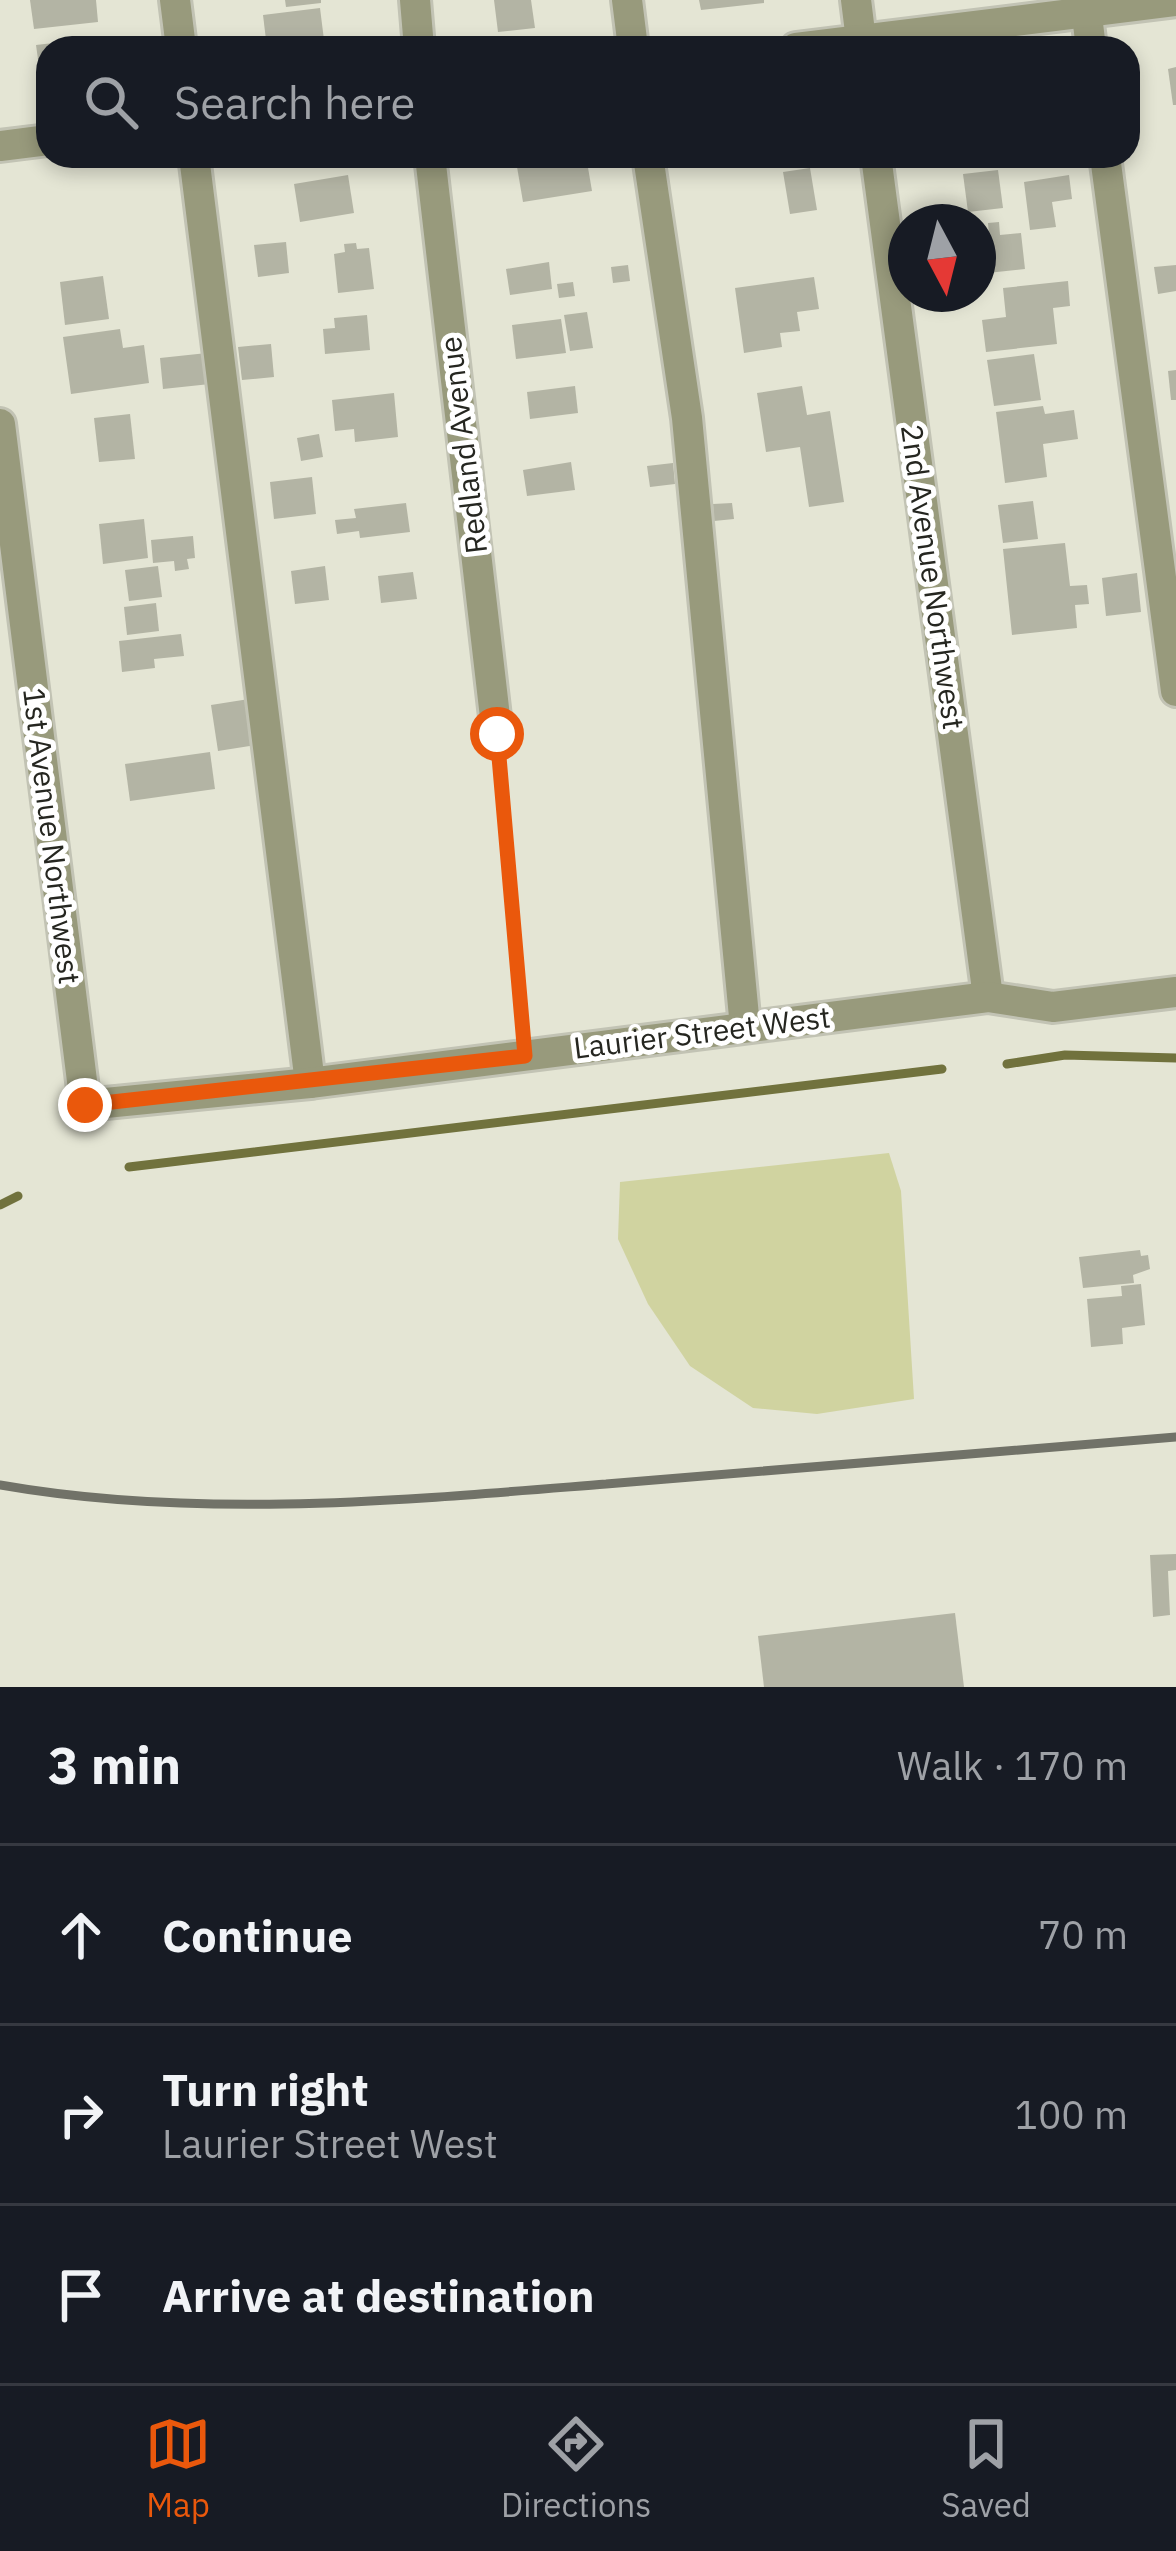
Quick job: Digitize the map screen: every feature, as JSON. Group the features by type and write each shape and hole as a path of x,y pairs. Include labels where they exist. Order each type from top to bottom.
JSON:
{"street":[{"path":"175,0 180,36"},
{"path":"415,0 418,36"},
{"path":"627,0 632,36"},
{"path":"856,0 860,36"},
{"path":"908,36 1086,6 1176,1"},
{"path":"1086,6 1090,36"},
{"path":"0,146 36,142"},
{"path":"196,168 310,1083"},
{"name":"Redland Avenue","path":"431,168 497,734"},
{"path":"650,168 687,418 745,1027"},
{"name":"2nd Avenue Northwest","path":"878,168 988,997"},
{"path":"1107,168 1176,691"},
{"name":"1st Avenue Northwest","path":"0,424 85,1105"},
{"name":"Laurier Street West","path":"85,1105 310,1083 988,997 1053,1007 1176,992"}],"path":[{"path":"497,734 525,1056"}],"green space":[{"path":"889,1153 901,1191 914,1399 817,1414 753,1408 690,1366 648,1304 618,1239 620,1182"}],"building":[{"path":"30,0 96,0 98,22 34,29"},
{"path":"285,0 321,0 321,3 286,7"},
{"path":"494,0 531,0 535,28 498,32"},
{"path":"699,0 764,0 764,3 701,10"},
{"path":"320,8 324,36 266,36 263,15"},
{"path":"1176,67 1176,105 1173,105 1168,69"},
{"path":"517,168 588,168 592,191 523,202"},
{"path":"810,168 817,210 790,214 783,172"},
{"path":"998,170 1003,208 967,204 963,174"},
{"path":"348,175 354,213 300,222 294,184"},
{"path":"1069,175 1072,199 1052,202 1056,227 1030,230 1024,182"},
{"path":"996,222 1000,235 1021,233 1025,269 996,272"},
{"path":"286,242 289,273 258,277 254,245"},
{"path":"356,243 357,249 369,248 374,289 338,293 334,254 345,252 344,244"},
{"path":"549,262 552,289 510,295 506,269"},
{"path":"628,265 630,281 613,283 611,267"},
{"path":"1176,265 1176,291 1158,294 1154,267"},
{"path":"103,276 109,319 65,325 60,282"},
{"path":"814,277 819,309 797,312 800,331 780,333 782,347 744,353 735,288"},
{"path":"1068,281 1070,306 1053,308 1057,344 986,352 982,320 1006,317 1003,288"},
{"path":"573,282 575,296 559,298 557,284"},
{"path":"587,312 593,348 570,351 564,315"},
{"path":"367,315 370,350 325,354 323,329 335,328 334,318"},
{"path":"561,319 566,353 516,359 512,325"},
{"path":"120,329 123,348 144,345 149,383 71,394 63,337"},
{"path":"271,344 274,377 242,380 238,347"},
{"path":"207,353 210,384 163,389 160,358"},
{"path":"1034,354 1041,400 994,406 987,360"},
{"path":"1176,370 1176,400 1171,400 1168,371"},
{"path":"575,386 578,413 530,419 527,392"},
{"path":"802,386 807,415 830,411 844,502 809,507 800,447 766,452 757,393"},
{"path":"394,393 398,437 355,442 354,429 335,431 332,400"},
{"path":"1043,406 1045,414 1074,410 1078,439 1043,444 1047,477 1005,483 996,412"},
{"path":"130,414 135,459 99,462 94,418"},
{"path":"319,434 323,457 301,461 297,438"},
{"path":"571,462 575,490 527,496 523,470"},
{"path":"673,463 675,484 650,487 647,466"},
{"path":"312,477 316,514 274,519 270,482"},
{"path":"1033,501 1038,539 1003,543 998,505"},
{"path":"406,503 410,532 360,538 359,531 337,534 335,520 356,518 354,509"},
{"path":"732,503 734,519 714,521 713,504"},
{"path":"144,519 148,558 103,564 99,524"},
{"path":"193,536 195,558 187,559 189,569 175,571 174,561 153,563 151,540"},
{"path":"1065,543 1070,586 1087,585 1089,604 1075,605 1077,628 1012,635 1003,549"},
{"path":"158,566 162,597 129,601 125,570"},
{"path":"325,566 329,600 295,604 291,571"},
{"path":"413,572 417,599 381,603 378,576"},
{"path":"1137,573 1141,612 1106,616 1102,578"},
{"path":"156,603 159,631 127,635 124,607"},
{"path":"181,634 184,656 154,659 155,668 122,672 119,641"},
{"path":"249,699 256,745 218,751 211,705"},
{"path":"210,752 215,789 130,801 125,764"},
{"path":"1140,1250 1141,1256 1148,1255 1150,1269 1133,1275 1134,1283 1083,1288 1079,1257"},
{"path":"1141,1284 1145,1325 1122,1328 1123,1344 1091,1347 1087,1299 1122,1296 1121,1286"},
{"path":"1176,1554 1176,1570 1168,1571 1170,1615 1153,1617 1150,1555"},
{"path":"955,1613 964,1687 764,1687 758,1636"}],"waterway":[{"path":"1007,1064 1065,1055 1176,1058"},
{"path":"129,1167 942,1069"},
{"path":"0,1205 18,1196"}],"railway":[{"path":"0,1485 151,1502 379,1501 1176,1437"}],"route":[{"path":"85,1105 525,1056 497,734"}]}
